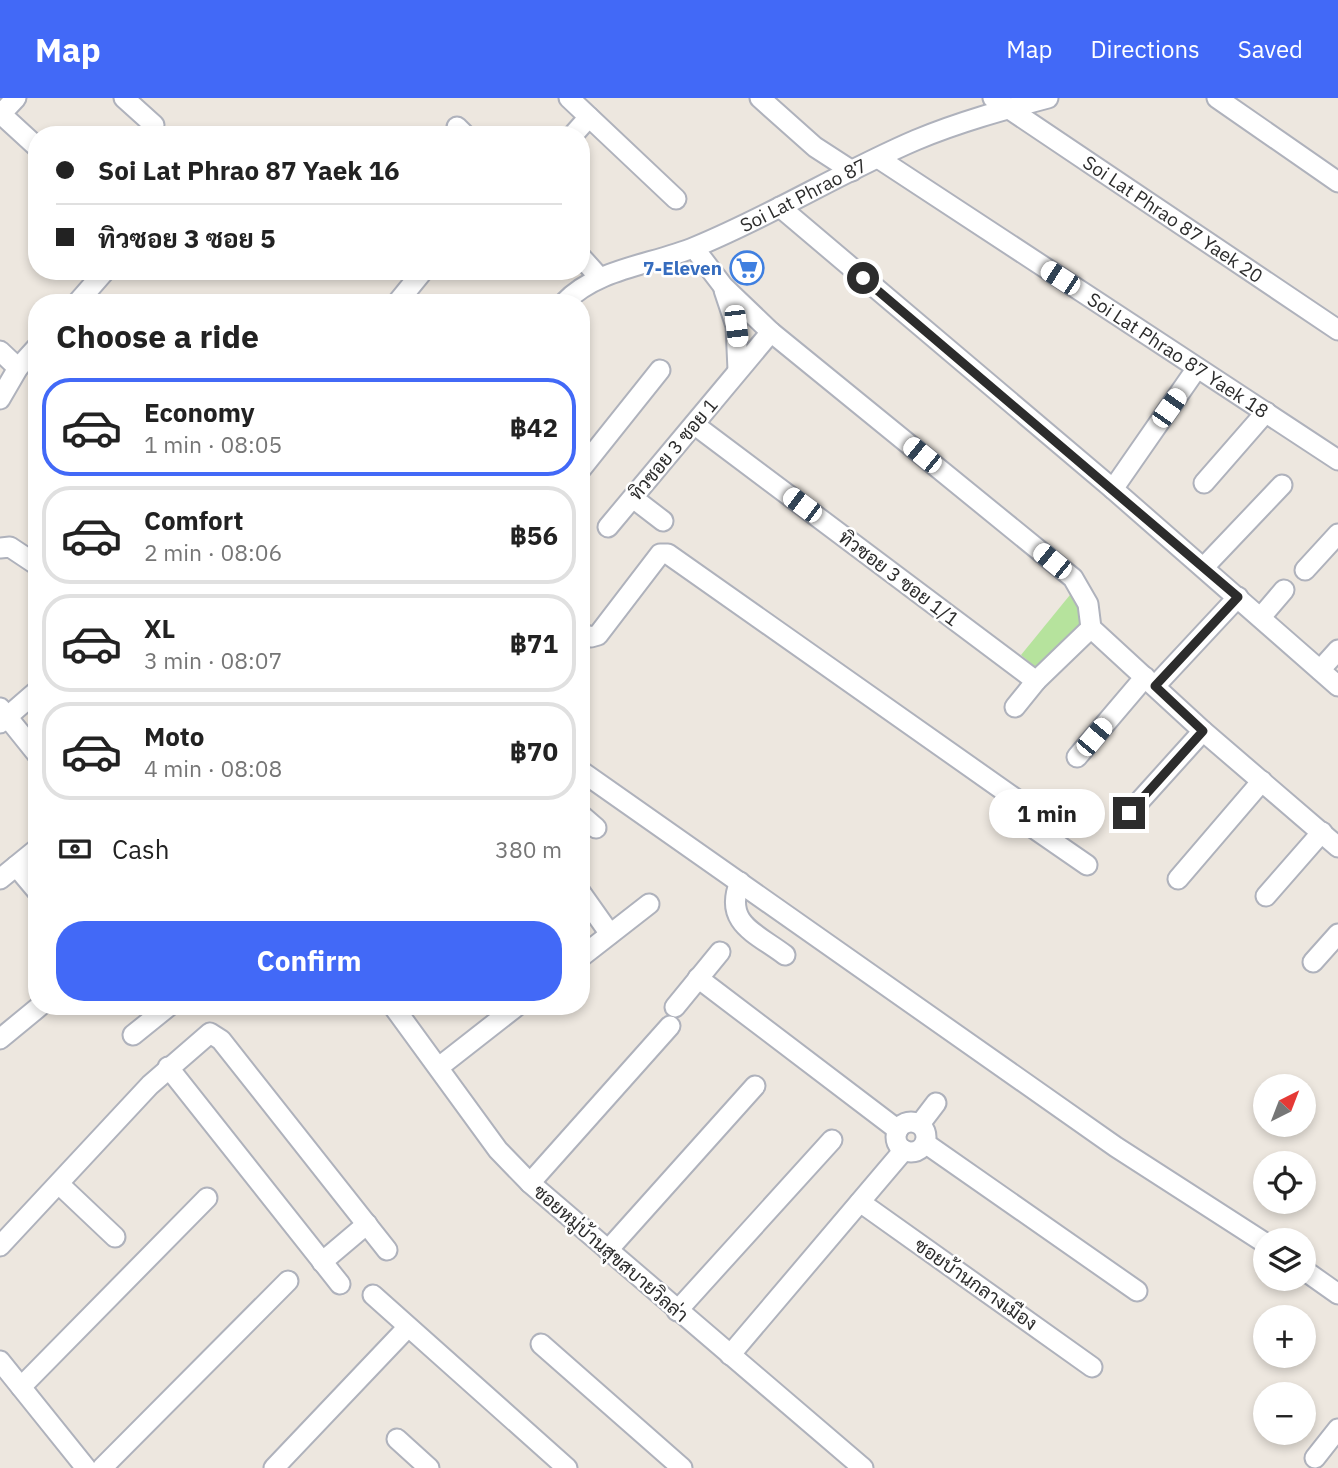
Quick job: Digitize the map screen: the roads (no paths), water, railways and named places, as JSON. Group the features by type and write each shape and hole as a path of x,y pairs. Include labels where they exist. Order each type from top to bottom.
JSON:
{"street":[{"path":"16,98 1,114 28,139"},
{"path":"124,98 154,125"},
{"path":"569,98 676,199"},
{"path":"760,98 815,147 852,171"},
{"name":"Soi Lat Phrao 87","path":"574,294 600,278 694,248 878,158 1001,103 1048,98"},
{"path":"1217,98 1338,182"},
{"name":"Soi Lat Phrao 87 Yaek 20","path":"1001,103 1338,330"},
{"path":"581,126 589,117"},
{"name":"Soi Lat Phrao 87 Yaek 18","path":"878,158 1197,368 1335,452"},
{"path":"780,207 1204,567 1338,686"},
{"path":"694,248 723,286 771,332 1073,578 1088,604 1091,628 1203,731 1338,847"},
{"path":"590,267 600,278"},
{"path":"85,294 97,280"},
{"path":"404,294 416,280"},
{"path":"723,286 736,326 738,370"},
{"name":"ทิวซอย 3 ซอย 1","path":"608,527 771,332"},
{"path":"0,351 18,368"},
{"path":"0,400 18,368 28,357"},
{"path":"1113,489 1197,368"},
{"path":"590,458 660,370"},
{"path":"1204,484 1266,412"},
{"name":"ทิวซอย 3 ซอย 1/1","path":"695,425 1036,681"},
{"path":"1204,567 1282,485"},
{"path":"633,498 663,521"},
{"path":"1305,570 1338,534"},
{"path":"0,548 10,547 28,557"},
{"path":"590,638 598,635 660,554 668,554 1020,802 1032,827 1087,865"},
{"path":"1261,617 1284,590"},
{"path":"1077,757 1238,597"},
{"path":"1015,707 1036,681 1091,628"},
{"path":"1320,670 1338,650"},
{"path":"28,697 2,716 28,744"},
{"path":"1129,813 1203,731"},
{"path":"590,777 1116,1147 1253,1235"},
{"path":"1178,879 1262,782"},
{"path":"1266,896 1322,832"},
{"path":"0,879 28,856"},
{"path":"16,866 28,880"},
{"path":"740,882 733,904 736,915 785,955"},
{"path":"590,950 649,904"},
{"path":"590,906 610,934"},
{"path":"1313,962 1338,934"},
{"path":"675,1007 720,951"},
{"path":"698,978 898,1130"},
{"path":"0,1039 29,1015"},
{"path":"133,1035 158,1015"},
{"name":"ซอยหมู่บ้านสุขสบายวิลล่า","path":"400,1015 498,1150 530,1183 863,1468"},
{"path":"439,1066 505,1015"},
{"path":"530,1183 670,1026"},
{"path":"0,1246 168,1068 204,1036 216,1035 387,1250"},
{"path":"168,1068 340,1284"},
{"path":"608,1250 755,1086"},
{"path":"936,1103 922,1134 916,1151 904,1150 897,1141 898,1130 908,1122 922,1134 1137,1291"},
{"path":"677,1311 832,1140"},
{"path":"730,1355 904,1150"},
{"path":"59,1184 115,1237"},
{"path":"21,1387 207,1198"},
{"name":"ซอยบ้านกลางเมือง","path":"860,1202 1092,1367"},
{"path":"322,1262 367,1224"},
{"path":"1316,1278 1338,1294"},
{"path":"102,1468 288,1280"},
{"path":"373,1295 567,1468"},
{"path":"274,1468 408,1327"},
{"path":"541,1344 682,1468"},
{"path":"0,1361 86,1468"},
{"path":"1315,1458 1338,1429"},
{"path":"397,1439 429,1468"}],"place":[{"name":"7-Eleven","path":"747,268"}]}
